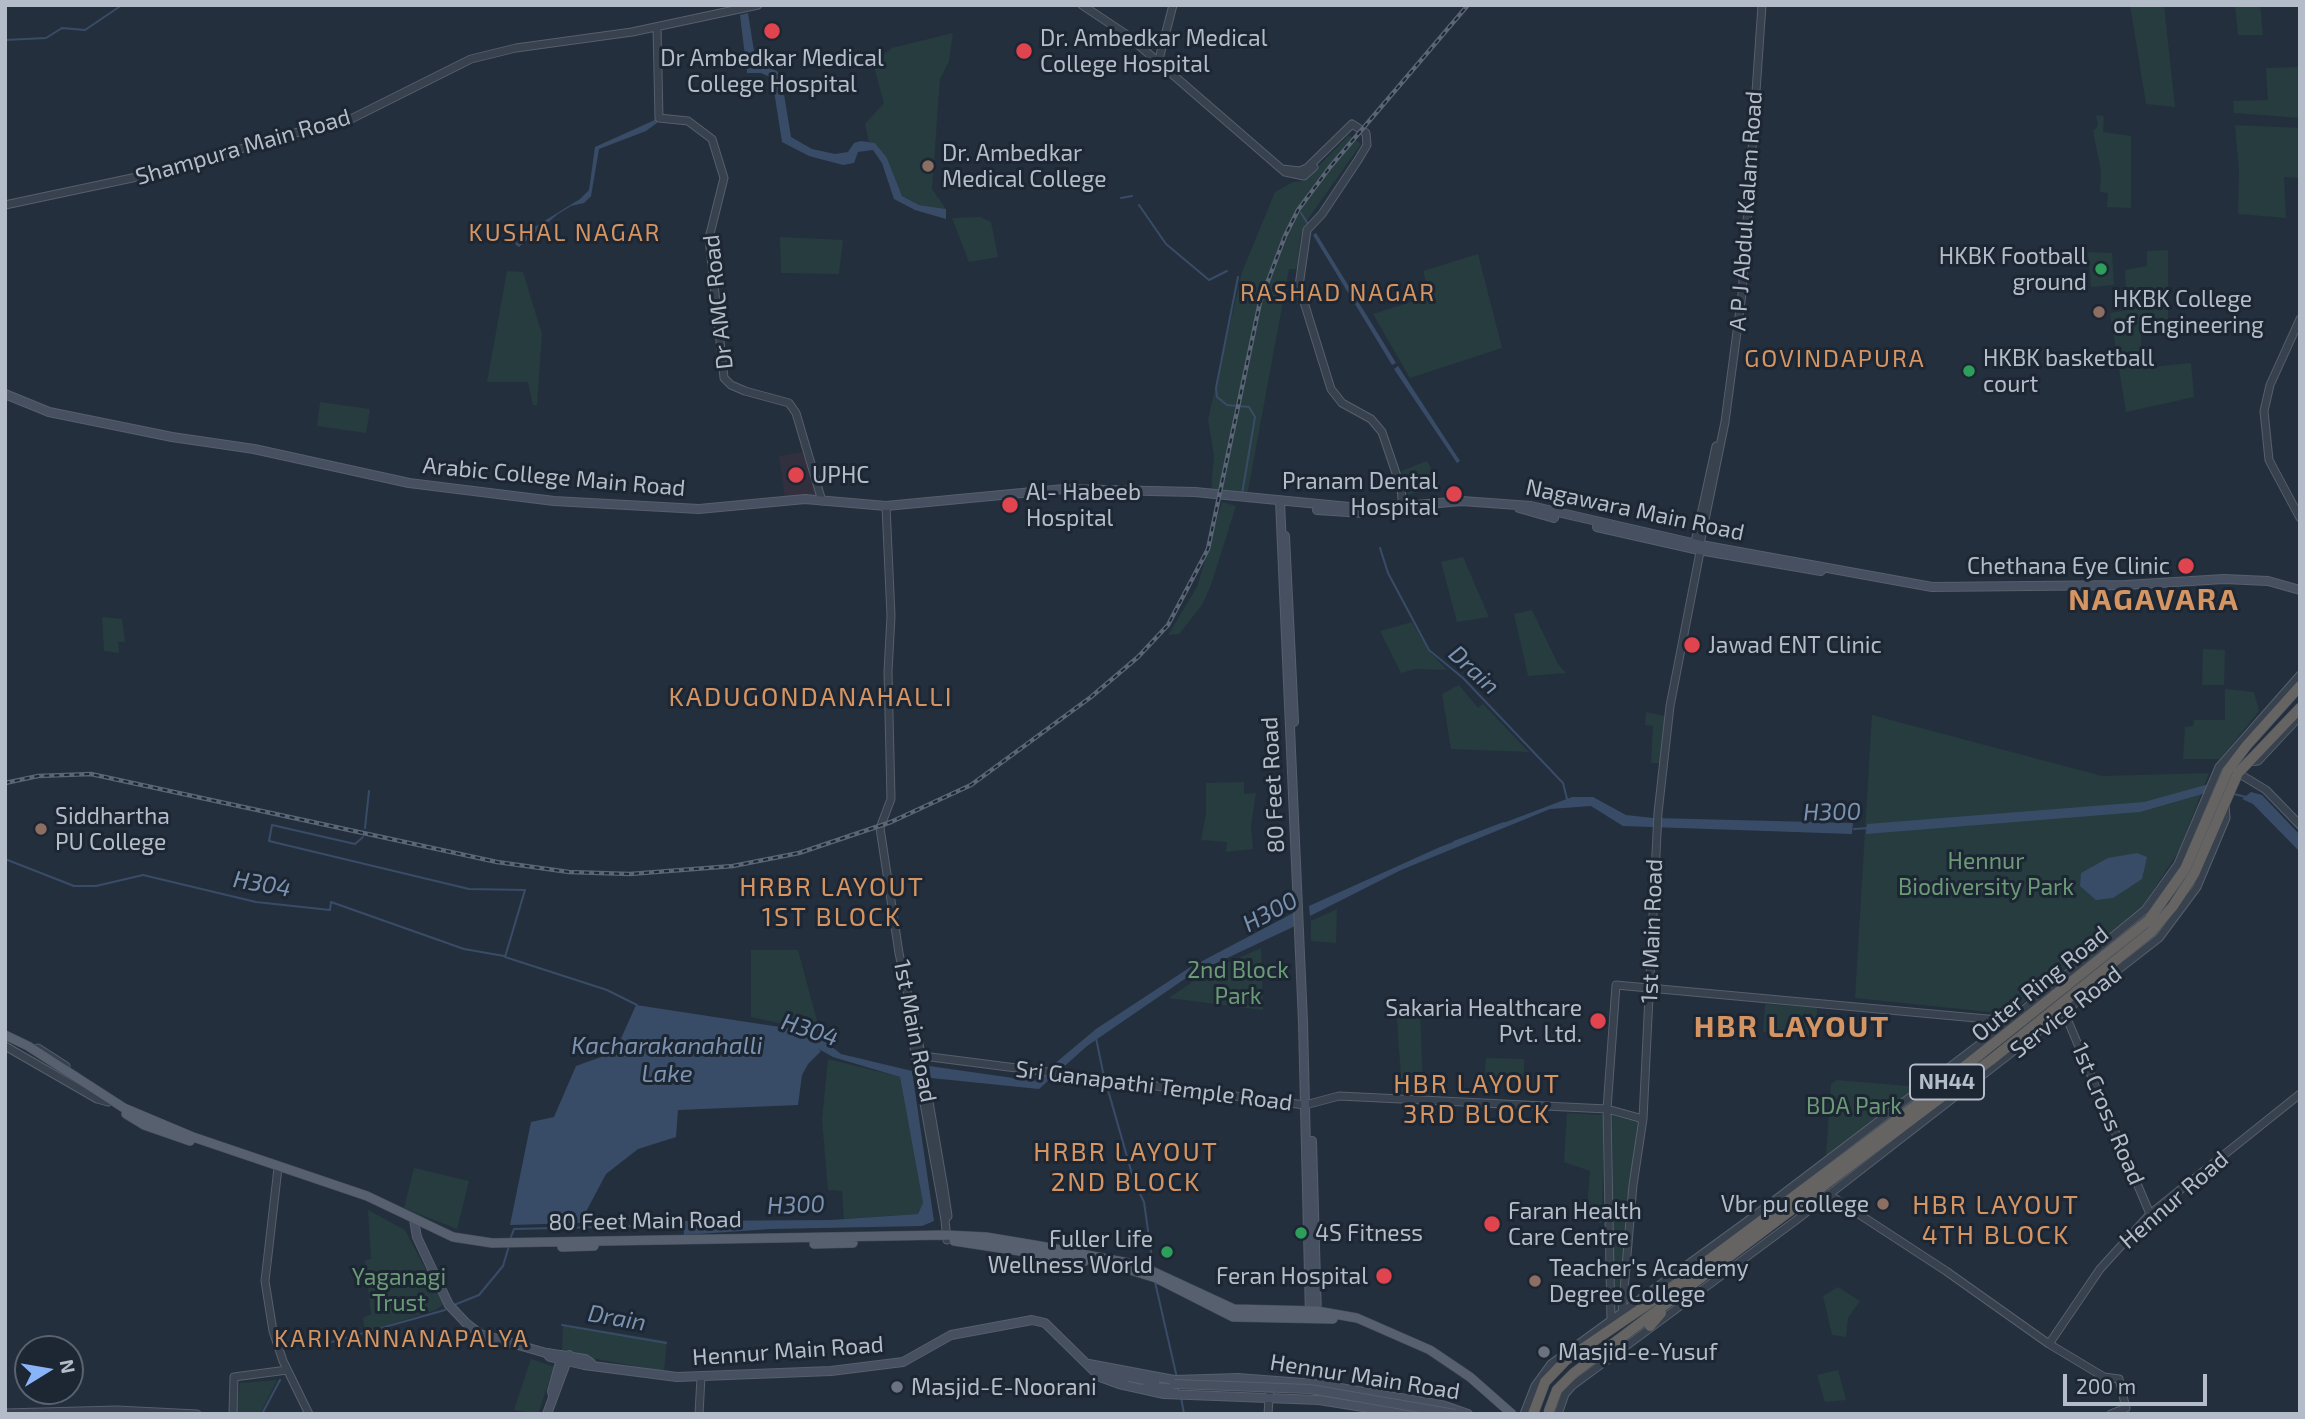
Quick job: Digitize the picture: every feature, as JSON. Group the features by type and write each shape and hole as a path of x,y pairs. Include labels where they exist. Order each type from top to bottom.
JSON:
{"highway":[{"name":"NH44","path":"2244,757 2300,686"},
{"name":"NH44","path":"2244,757 2300,708"},
{"name":"Outer Ring Road","path":"1673,1299 1991,1060 2151,932 2168,913 2194,874 2228,775 2244,757"},
{"name":"Outer Ring Road","path":"1626,1315 1644,1307 1915,1106 2149,920 2185,869 2219,803"},
{"path":"1644,1307 1650,1293"},
{"name":"NH44","path":"1549,1413 1551,1401 1564,1382 1673,1299"},
{"path":"1650,1326 1673,1299"},
{"name":"NH44","path":"1533,1414 1540,1390 1558,1367 1626,1315"},
{"path":"1549,1413 1556,1378 1626,1315"}],"main road":[{"name":"Arabic College Main Road","path":"5,394 49,412 175,438 254,449 322,466 444,489 625,507 699,509 805,499 886,506 1064,489 1193,493"},
{"path":"1193,493 1282,504"},
{"path":"1193,493 1251,502 1403,509"},
{"name":"80 Feet Road","path":"1282,504 1301,914 1314,1315"},
{"name":"Nagawara Main Road","path":"1403,509 1463,505 1518,508 1698,547 1932,587 2128,584 2224,579 2268,581 2300,590"},
{"path":"5,1036 100,1095"},
{"name":"80 Feet Main Road","path":"100,1095 196,1138 352,1190 414,1222"},
{"name":"80 Feet Main Road","path":"100,1095 144,1125 352,1193 453,1237 503,1245 999,1239 1139,1265 1234,1308 1357,1318 1430,1350 1470,1377 1512,1414"},
{"name":"Hennur Main Road","path":"414,1222 449,1305 480,1334 565,1358 647,1374 701,1377 776,1375 892,1364 913,1358 951,1335 1032,1320 1045,1323 1100,1377 1119,1384 1270,1396 1407,1414"},
{"name":"80 Feet Main Road","path":"947,1238 1113,1266 1153,1278 1233,1317 1314,1315 1369,1326 1429,1352 1471,1381 1506,1414"},
{"path":"547,1414 554,1396 552,1391 565,1358"},
{"path":"1089,1364 1103,1371 1177,1387 1310,1394 1433,1414"},
{"name":"Hennur Main Road","path":"1089,1364 1177,1387 1270,1380 1420,1402 1468,1414"},
{"path":"1177,1387 1310,1389 1455,1414"}],"street":[{"name":"Shampura Main Road","path":"5,205 184,167 281,136 345,122 471,59 516,48 614,36 758,5"},
{"path":"1082,5 1111,22 1282,169 1295,177 1304,176 1351,128 1359,131 1364,142 1309,227 1299,286 1331,389 1342,403 1371,419 1382,432 1401,488 1403,509"},
{"path":"1158,63 1173,5"},
{"name":"A P J Abdul Kalam Road","path":"1698,547 1725,416 1742,294 1762,5"},
{"name":"Dr AMC Road","path":"657,27 659,118 688,121 712,139 724,178 709,238 724,377 740,389 789,402 796,413 822,501"},
{"path":"2300,319 2270,385 2264,411 2269,460 2300,518"},
{"name":"1st Main Road","path":"886,506 891,616 888,672 891,799 880,828 909,1000 912,1003 920,1073 926,1084 948,1216 945,1220 947,1238"},
{"name":"1st Main Road","path":"1626,1315 1633,1185 1643,1119 1658,813 1670,706 1698,547"},
{"name":"Service Road","path":"1524,1414 1535,1386 1551,1364 1611,1322 1626,1315 1650,1293 2109,943 2152,902 2178,864 2210,790 2228,775 2300,675"},
{"path":"2244,757 2258,761 2300,716"},
{"path":"2228,775 2266,790 2300,825"},
{"name":"Service Road","path":"1549,1413 1572,1385 1639,1339 1650,1326 1828,1195 2065,1014 2159,938 2180,914 2197,887 2217,844 2226,818 2219,803"},
{"path":"1611,1322 1607,1109 1616,985 2010,1021"},
{"name":"1st Cross Road","path":"2065,1014 2150,1214"},
{"path":"5,1046 97,1100 100,1095"},
{"name":"Sri Ganapathi Temple Road","path":"918,1055 1308,1105 1339,1096 1607,1109 1643,1119"},
{"path":"920,1073 945,1220"},
{"name":"Hennur Road","path":"2049,1344 2100,1269 2150,1214 2300,1094"},
{"path":"278,1168 265,1281 273,1331 287,1370 309,1414"},
{"path":"1828,1195 1947,1271 2049,1344 2104,1377 2119,1379 2126,1408 2111,1414"},
{"path":"233,1414 234,1377 287,1370"},
{"path":"699,1414 701,1377"},
{"path":"1268,1414 1270,1380"},
{"path":"5,1413 117,1410 197,1414"}],"shaded area":[{"name":"UPHC","path":"803,452 818,494 785,498 779,456"}],"green space":[{"path":"2130,5 2164,5 2175,107 2146,104"},
{"path":"2235,5 2260,5 2263,35 2238,35"},
{"path":"953,33 949,61 940,79 932,189 946,209 919,205 902,196 887,158 875,143 869,142 865,124 884,103 873,63 892,48"},
{"path":"2300,67 2300,118 2234,113 2233,101 2268,100 2266,68"},
{"path":"2096,115 2104,116 2103,132 2131,136 2131,208 2107,207 2108,193 2100,192 2101,171 2093,131 2098,126"},
{"path":"2235,125 2300,128 2300,178 2284,177 2286,218 2238,214 2239,172"},
{"path":"1349,135 1361,144 1308,219 1300,238 1298,269 1289,269 1247,496 1211,491 1214,455 1208,419 1242,272 1275,192 1293,182 1304,181"},
{"path":"980,217 991,222 998,257 969,262 952,218"},
{"path":"780,237 843,240 839,274 781,273"},
{"path":"2168,250 2168,327 2141,328 2141,368 2191,363 2194,397 2126,412 2110,313 2127,310 2125,270 2147,266 2147,251"},
{"name":"HKBK Football ground","path":"2088,252 2112,253 2114,285 2091,287"},
{"path":"1478,254 1502,348 1410,378 1373,314 1430,296 1423,271"},
{"path":"507,271 523,272 542,334 537,405 533,405 528,382 487,382"},
{"path":"320,402 370,409 366,433 317,426"},
{"path":"1427,461 1440,484 1408,495 1401,471"},
{"path":"1222,502 1236,506 1211,585 1202,605 1179,634 1168,635 1197,587"},
{"path":"1463,557 1489,617 1457,622 1441,562"},
{"path":"1532,610 1558,664 1566,673 1528,676 1514,614"},
{"path":"102,617 122,619 125,642 118,642 119,653 104,651"},
{"path":"1412,622 1428,650 1447,670 1416,669 1401,673 1380,631"},
{"path":"2203,649 2225,650 2224,685 2202,685"},
{"path":"1459,685 1478,708 1483,704 1529,752 1451,749 1442,694"},
{"path":"2225,689 2254,692 2259,711 2220,759 2183,759 2185,727 2193,726 2194,720 2225,720"},
{"path":"1646,712 1665,716 1660,763 1651,763 1653,726 1645,725"},
{"name":"Hennur Biodiversity Park","path":"1872,715 2102,776 2209,773 2179,851 2140,910 2009,1014 1855,998"},
{"path":"1244,782 1244,794 1256,793 1251,826 1253,849 1226,852 1227,842 1201,840 1206,814 1206,783"},
{"path":"1337,909 1336,943 1311,941 1311,921"},
{"name":"2nd Block Park","path":"1261,948 1263,1010 1169,998 1205,973"},
{"path":"751,950 798,950 820,1032 751,1017"},
{"path":"1765,1004 1817,1008 1818,1037 1763,1032"},
{"path":"1396,1006 1420,1007 1423,1094 1402,1092"},
{"path":"1486,1058 1524,1059 1524,1078 1485,1077"},
{"path":"828,1059 900,1077 923,1203 918,1214 844,1219 842,1191 828,1190 822,1120"},
{"name":"BDA Park","path":"1837,1080 1919,1087 1826,1157 1831,1084"},
{"path":"1567,1113 1604,1115 1602,1223 1586,1220 1590,1171 1564,1162"},
{"path":"1612,1116 1639,1122 1619,1310 1614,1311"},
{"path":"414,1168 469,1181 457,1229 404,1208"},
{"name":"Yaganagi Trust","path":"368,1210 405,1230 444,1304 436,1310 365,1332 363,1318 371,1314 365,1260 371,1259"},
{"path":"1838,1287 1860,1301 1848,1318 1846,1337 1832,1335 1823,1296"},
{"path":"563,1324 667,1341 664,1372 562,1352"},
{"path":"531,1359 554,1367 538,1414 514,1410"},
{"path":"1838,1370 1846,1400 1825,1402 1817,1375"},
{"path":"277,1380 260,1414 236,1414 240,1383"}],"water":[{"path":"748,13 756,64 777,71 781,76 791,137 812,149 835,154 848,152 854,143 861,141 875,143 887,158 902,196 919,205 946,209 946,219 915,210 894,199 882,163 873,150 858,152 854,163 843,165 809,156 782,142 772,78 761,73 747,73 740,15"},
{"path":"657,119 657,123 646,131 599,149 591,196 584,203 571,206 558,214 519,247 515,244 520,236 580,199 589,190 595,147"},
{"path":"1316,233 1396,363 1392,365 1313,235"},
{"path":"1398,366 1460,461 1457,463 1394,369"},
{"path":"2209,784 2206,793 2140,812 1866,834 1867,824 2144,802"},
{"path":"2251,792 2262,795 2300,835 2300,852 2253,804 2242,799"},
{"path":"1572,797 1593,797 1626,815 1653,818 1853,823 1852,834 1623,826 1591,806 1550,809 1401,870 1310,916 1309,906 1440,847"},
{"path":"2137,853 2147,857 2142,879 2113,898 2096,900 2080,886 2081,873 2108,858"},
{"path":"1295,912 1295,926 1189,976 1087,1046 1039,1089 931,1078 929,1066 1034,1081 1096,1029 1189,968"},
{"name":"Kacharakanahalli Lake","path":"636,1005 793,1029 818,1036 841,1054 912,1071 934,1221 922,1226 770,1229 684,1235 683,1221 831,1220 918,1214 923,1203 900,1077 833,1057 817,1048 821,1051 808,1064 802,1075 798,1105 678,1110 676,1137 638,1149 606,1174 580,1223 510,1225 531,1122 554,1117 576,1066 615,1052"}],"waterway":[{"name":"Drain","path":"5,40 46,38 62,28 85,30 122,5"},
{"name":"Drain","path":"1121,198 1132,196"},
{"name":"Drain","path":"1139,205 1166,244 1209,280 1227,271"},
{"path":"1301,213 1308,224"},
{"name":"Drain","path":"1238,277 1216,388 1217,397 1227,405 1249,407 1255,417 1242,494"},
{"name":"Drain","path":"1380,548 1388,573 1429,650 1463,678 1563,783 1567,799"},
{"name":"H304","path":"365,828 369,791"},
{"name":"H300","path":"2234,794 2246,797"},
{"name":"H300","path":"1454,842 1504,823"},
{"name":"H304","path":"363,837 355,844 272,825 269,841 469,889 525,890 505,957 607,990 637,1005"},
{"name":"H300","path":"1854,829 1869,828"},
{"name":"H304","path":"5,859 74,886 96,886 143,875 256,902 330,910 331,902 464,949 504,956"},
{"name":"Drain","path":"1096,1038 1104,1077"},
{"name":"Drain","path":"1106,1083 1134,1181 1144,1202 1153,1266"},
{"name":"H300","path":"511,1237 514,1229 685,1225"},
{"name":"H300","path":"454,1305 479,1295 503,1266 509,1246"},
{"path":"1155,1282 1177,1378"},
{"name":"H300","path":"328,1343 445,1310"},
{"name":"Drain","path":"562,1325 666,1343"},
{"name":"H300","path":"262,1414 280,1380"},
{"path":"1181,1397 1184,1414"}],"railway":[{"path":"5,783 38,776 91,774 497,862 569,872 630,874 733,866 799,853 891,822 971,785 1091,697 1138,657 1168,625 1208,549 1260,302 1285,236 1298,210 1330,167 1468,5"}],"place":[{"name":"Dr Ambedkar Medical College Hospital","path":"772,31"},
{"name":"Dr. Ambedkar Medical College Hospital","path":"1024,51"},
{"name":"Dr. Ambedkar Medical College","path":"928,166"},
{"name":"HKBK Football ground","path":"2101,269"},
{"name":"HKBK College of Engineering","path":"2099,312"},
{"name":"HKBK basketball court","path":"1969,371"},
{"name":"UPHC","path":"796,475"},
{"name":"Pranam Dental Hospital","path":"1454,494"},
{"name":"Al- Habeeb Hospital","path":"1010,505"},
{"name":"Chethana Eye Clinic","path":"2186,566"},
{"name":"Jawad ENT Clinic","path":"1692,645"},
{"name":"Siddhartha PU College","path":"41,829"},
{"name":"Sakaria Healthcare Pvt. Ltd.","path":"1598,1021"},
{"name":"Vbr pu college","path":"1883,1204"},
{"name":"Faran Health Care Centre","path":"1492,1224"},
{"name":"4S Fitness","path":"1301,1233"},
{"name":"Fuller Life Wellness World","path":"1167,1252"},
{"name":"Feran Hospital","path":"1384,1276"},
{"name":"Teacher's Academy Degree College","path":"1535,1281"},
{"name":"Masjid-e-Yusuf","path":"1544,1352"},
{"name":"Masjid-E-Noorani","path":"897,1387"}],"district":[{"name":"KUSHAL NAGAR","path":"565,233"},
{"name":"RASHAD NAGAR","path":"1338,293"},
{"name":"GOVINDAPURA","path":"1835,359"},
{"name":"NAGAVARA","path":"2154,600"},
{"name":"KADUGONDANAHALLI","path":"811,697"},
{"name":"HRBR LAYOUT 1ST BLOCK","path":"832,902"},
{"name":"HBR LAYOUT","path":"1792,1027"},
{"name":"HBR LAYOUT 3RD BLOCK","path":"1477,1099"},
{"name":"HRBR LAYOUT 2ND BLOCK","path":"1126,1167"},
{"name":"HBR LAYOUT 4TH BLOCK","path":"1996,1220"},
{"name":"KARIYANNANAPALYA","path":"402,1339"}]}
